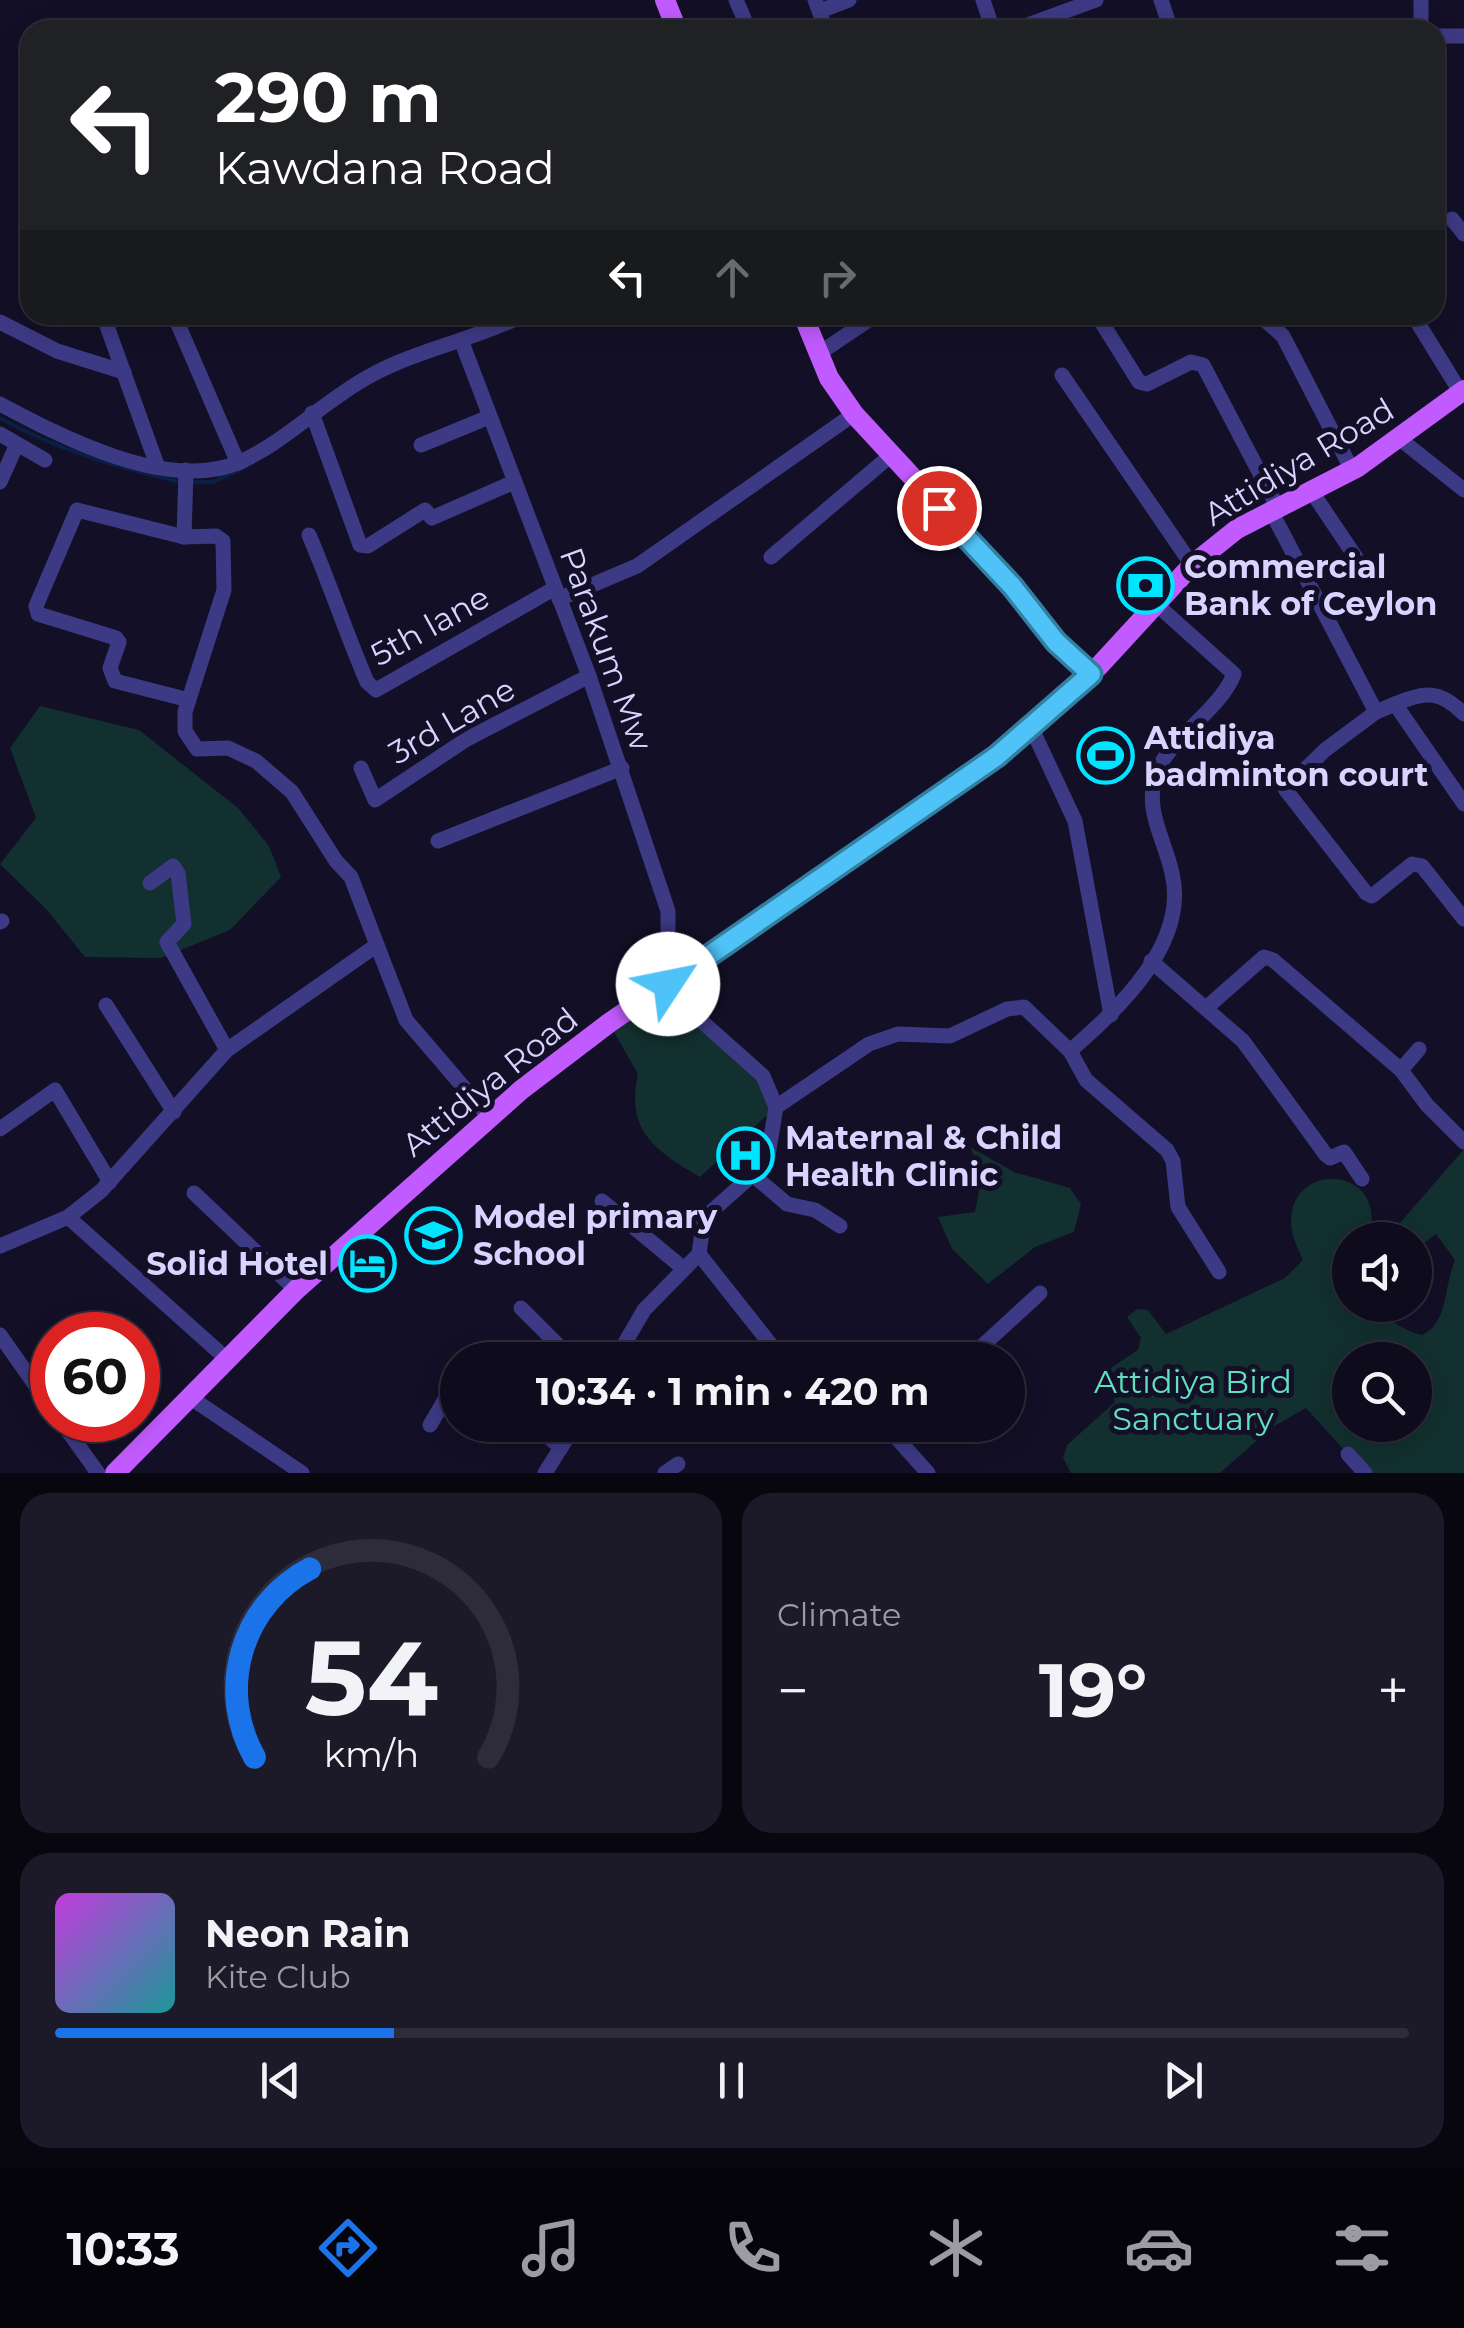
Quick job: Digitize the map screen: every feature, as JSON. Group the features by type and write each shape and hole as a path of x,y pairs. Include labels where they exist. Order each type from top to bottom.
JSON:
{"main road":[{"path":"807,325 828,378 854,414 1012,586 1056,642 1091,674"},
{"name":"Attidiya Road","path":"115,1473 296,1290 556,1063 1032,728 1091,674 1192,564 1273,507 1352,470 1400,440 1462,392"}],"street":[{"path":"817,6 849,0"},
{"path":"1041,20 1096,0"},
{"path":"1452,218 1464,234"},
{"path":"0,322 57,351 124,372"},
{"path":"107,325 156,465"},
{"path":"178,325 238,463"},
{"path":"0,404 84,448 156,465 186,477 238,463 365,378 407,357 499,325"},
{"path":"818,354 861,325"},
{"path":"1103,325 1140,382 1147,384 1191,362 1204,365 1376,712"},
{"path":"1270,325 1283,336 1352,470"},
{"path":"1418,325 1462,392"},
{"name":"Parakum Mw","path":"462,340 590,676 668,911 668,984"},
{"path":"1062,375 1192,564"},
{"path":"312,414 360,545 368,546 424,510 432,518 514,482"},
{"path":"557,593 637,566 854,414"},
{"path":"420,445 489,417"},
{"path":"0,434 46,460"},
{"path":"1400,440 1464,490"},
{"path":"0,482 17,444"},
{"path":"771,558 890,456"},
{"path":"184,537 186,477"},
{"path":"1310,490 1365,571"},
{"path":"189,700 115,682 110,668 119,642 116,638 42,618 36,606 76,510 184,537 216,536 224,542 224,590 189,700 185,731 196,749 228,748 256,761 292,792 336,861 351,876 406,1020 490,1118"},
{"name":"5th lane","path":"309,535 332,588 336,612 367,682 376,690 557,593"},
{"path":"1070,1050 1110,1015 1150,961 1174,911 1175,887 1152,810 1156,772 1234,674 1156,604"},
{"name":"3rd Lane","path":"361,768 375,800 467,739 590,676"},
{"path":"1464,714 1446,696 1422,692 1376,712 1325,750 1285,789 1366,893 1372,896 1412,864 1422,866 1464,920"},
{"path":"1395,704 1464,804"},
{"path":"1032,728 1075,820 1110,1015"},
{"path":"438,842 622,768"},
{"path":"150,882 173,866 178,873 184,924 166,942 227,1050"},
{"path":"0,1246 68,1217 110,1182 227,1050 378,945"},
{"path":"1206,1008 1264,957 1274,960 1401,1070 1426,1105 1464,1142"},
{"path":"1150,961 1243,1040 1326,1154 1330,1158 1344,1152 1362,1178"},
{"path":"625,1342 644,1310 699,1254 704,1218 768,1162 776,1107 762,1076 689,1010 668,984"},
{"path":"106,1005 174,1112"},
{"path":"776,1107 869,1044 898,1034 950,1036 1007,1009 1024,1007 1070,1050 1086,1080 1166,1150 1172,1161 1178,1208 1219,1272"},
{"path":"1401,1070 1419,1049"},
{"path":"0,1129 55,1090 110,1182"},
{"path":"754,1176 787,1204 815,1210 840,1226"},
{"path":"194,1193 296,1290"},
{"path":"602,1201 682,1268"},
{"path":"68,1217 229,1361"},
{"path":"699,1254 769,1342"},
{"path":"987,1342 1040,1293"},
{"path":"521,1308 554,1342"},
{"path":"0,1334 30,1377"},
{"path":"191,1398 302,1473"},
{"path":"430,1425 440,1408"},
{"path":"76,1442 98,1473"},
{"path":"554,1442 561,1448"},
{"path":"545,1473 565,1442"},
{"path":"902,1442 928,1473"},
{"path":"1348,1454 1365,1473"}],"green space":[{"path":"40,706 139,730 238,808 269,846 281,877 230,930 161,958 85,957 46,909 0,864 36,818 10,748"},
{"path":"668,984 763,1076 776,1107 700,1177 658,1148 640,1125 635,1094 638,1074 609,1023"},
{"path":"970,1147 1014,1172 1070,1188 1081,1204 1074,1232 1035,1247 988,1284 952,1249 938,1217 975,1212 982,1174"},
{"name":"Attidiya Bird Sanctuary","path":"1464,1149 1464,1473 1365,1473 1337,1442 1432,1442 1432,1342 1332,1342 1332,1437 1306,1408 1271,1428 1220,1473 1071,1473 1063,1458 1067,1445 1115,1402 1103,1373 1138,1350 1141,1338 1127,1317 1137,1309 1148,1310 1166,1334 1285,1278 1303,1260 1291,1222 1295,1201 1306,1187 1338,1179 1354,1185 1366,1197 1372,1215 1371,1222 1332,1222 1332,1322 1394,1322 1422,1335 1431,1329 1441,1313 1455,1260 1436,1234 1432,1237 1432,1222 1401,1222"}],"waterway":[{"path":"0,418 88,456 180,482"},
{"path":"189,482 213,482 246,467"}],"place":[{"name":"Commercial Bank of Ceylon","path":"1145,585"},
{"name":"Attidiya badminton court","path":"1105,756"},
{"name":"Maternal & Child Health Clinic","path":"746,1156"},
{"name":"Model primary School","path":"434,1235"},
{"name":"Solid Hotel","path":"367,1264"}],"route":[{"path":"668,984 997,756 1091,674 1056,642 1012,586 939,508"}]}
